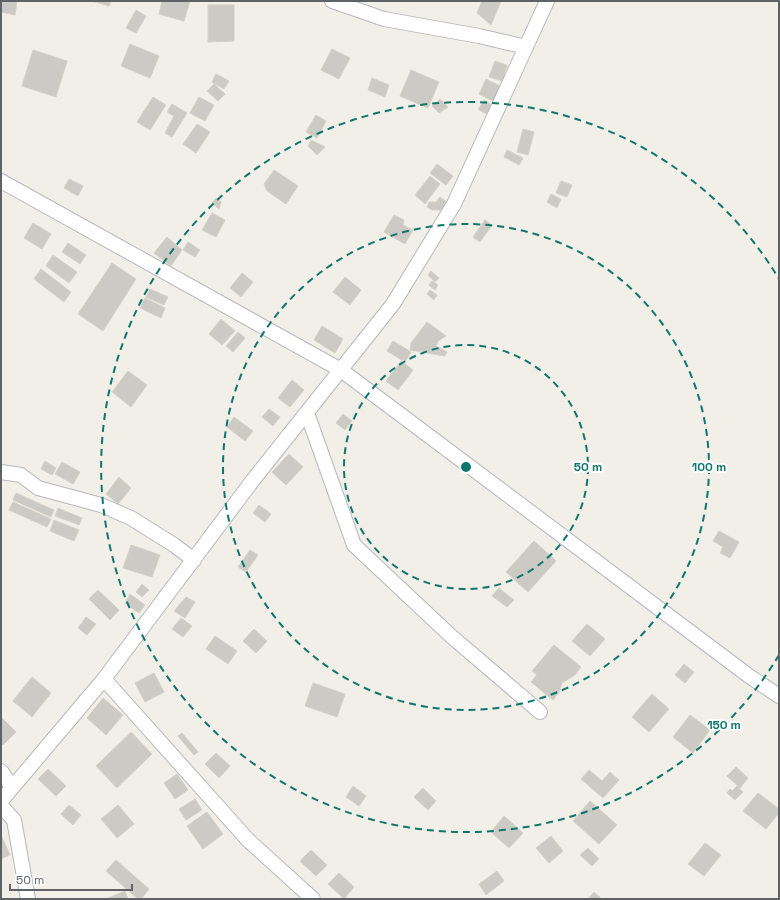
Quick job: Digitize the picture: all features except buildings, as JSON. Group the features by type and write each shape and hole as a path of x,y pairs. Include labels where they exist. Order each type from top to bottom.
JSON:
{"street":[{"path":"332,1 384,18 479,36 526,47"},
{"path":"1,800 104,679 253,480 393,304 454,204 547,1"},
{"path":"1,182 341,370 749,676 779,696"},
{"path":"307,413 354,545 451,636 540,712"},
{"path":"1,472 21,475 38,488 101,505 131,518 174,545 194,560"},
{"path":"104,679 248,840 313,899"},
{"path":"1,771 12,787"},
{"path":"1,806 14,820 28,899"}]}
